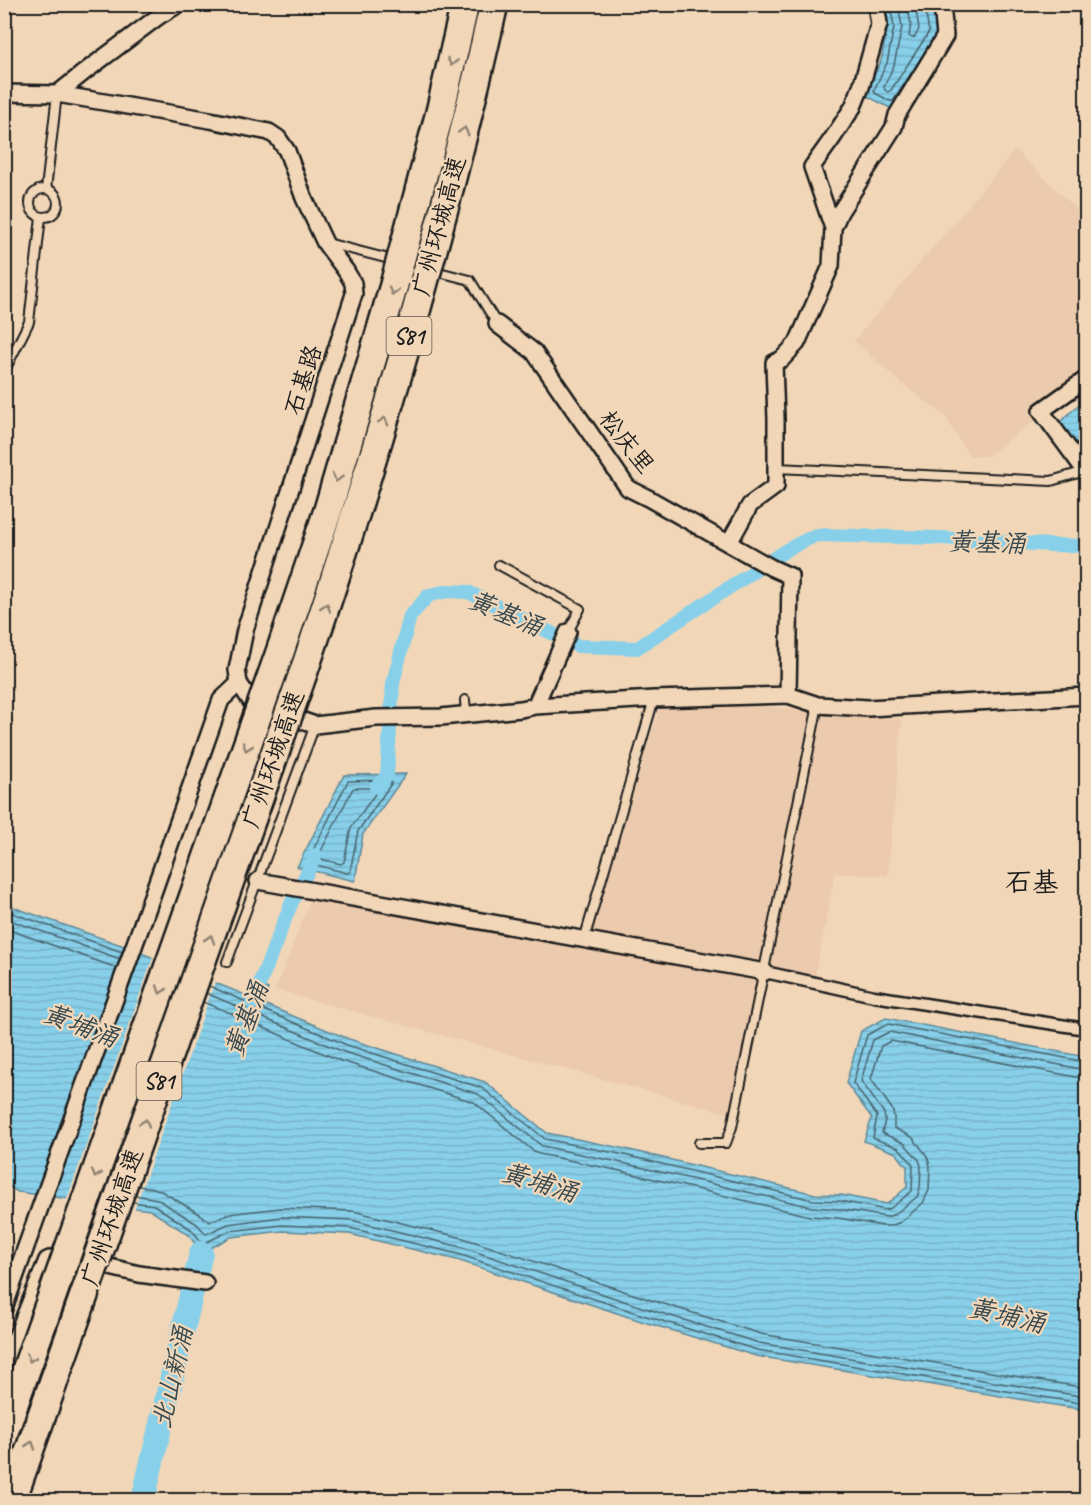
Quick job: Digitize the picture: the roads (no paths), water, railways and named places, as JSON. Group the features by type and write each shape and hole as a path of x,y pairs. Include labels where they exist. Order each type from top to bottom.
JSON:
{"highway":[{"name":"广州环城高速","path":"4,1432 328,510 394,285 440,112 465,4"},
{"name":"广州环城高速","path":"12,1500 343,556 429,266 473,97 494,4"}],"street":[{"path":"57,94 159,16 179,4"},
{"path":"833,228 812,167 853,107 861,87 879,24 876,4"},
{"path":"729,543 750,505 777,486 774,363 782,359 797,343 827,276 831,266 833,228 840,212 894,127 897,115 945,36 942,4"},
{"name":"石基路","path":"4,93 57,94 269,132 278,138 286,151 325,243 353,283 354,294 245,630 237,670 239,682"},
{"name":"松庆里","path":"497,324 534,352 628,488 790,576 788,695"},
{"path":"1086,379 1041,411 1086,471"},
{"path":"536,706 568,632"},
{"path":"4,1308 221,700 239,682 252,703 315,725 376,718 441,717 466,707 520,709 536,706 654,699 788,695 818,705 868,708 1086,696"},
{"path":"258,880 765,972 874,996 1086,1029"},
{"path":"4,1367 48,1260 60,1255 139,1274 197,1282"}],"lane":[{"path":"46,189 57,94"},
{"path":"46,189 53,192 58,201 57,209 51,215 40,217 31,210 30,197 36,190 46,189"},
{"path":"4,372 29,322 40,217"},
{"path":"325,243 403,263"},
{"path":"414,266 470,280 497,324"},
{"path":"777,468 1051,481 1086,471"},
{"path":"499,565 580,609 568,632"},
{"path":"584,940 654,699"},
{"path":"699,1143 726,1143 732,1127 818,705"},
{"path":"227,962 315,725"}],"water":[{"path":"884,5 937,5 943,35 894,110 865,95 881,61 888,25"},
{"path":"1086,398 1086,452 1083,456 1058,424"},
{"path":"406,774 363,834 355,881 297,867 344,775"},
{"name":"黄埔涌","path":"4,904 124,946 245,995 250,993 256,984 268,989 266,1005 349,1039 485,1082 547,1133 815,1194 841,1195 887,1204 907,1187 907,1167 896,1153 864,1141 872,1118 846,1083 861,1031 886,1018 1086,1057 1086,1410 756,1356 644,1322 457,1260 349,1234 283,1231 231,1237 201,1253 189,1235 150,1210 18,1192 4,1184"}],"waterway":[{"name":"黄基涌","path":"376,787 387,776 393,683 410,616 429,595 448,591 468,592 578,646 637,648 788,549 816,535 941,538 1086,546"},
{"name":"黄基涌","path":"252,1003 291,904 316,855"},
{"name":"北山新涌","path":"143,1500 201,1253"}],"district":[{"name":"石基","path":"1032,882"}]}
